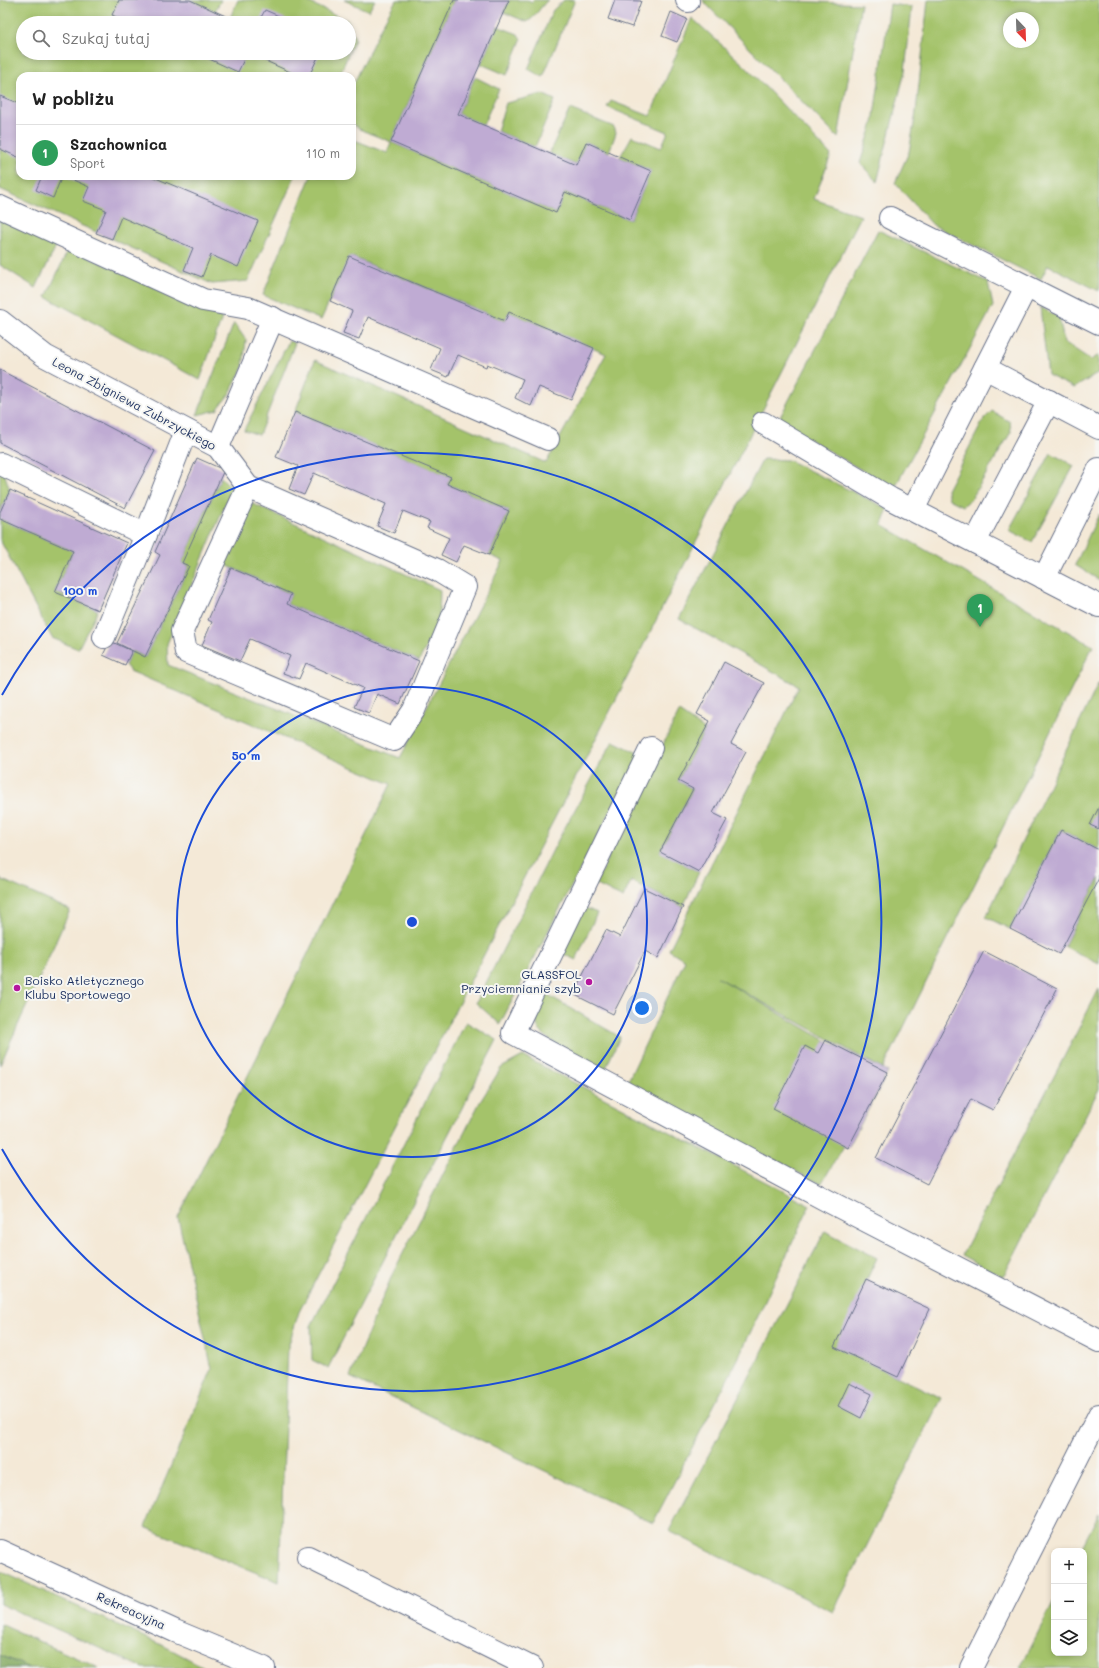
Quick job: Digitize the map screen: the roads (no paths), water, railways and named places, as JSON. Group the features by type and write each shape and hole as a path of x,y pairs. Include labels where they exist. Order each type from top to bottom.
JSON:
{"street":[{"path":"0,207 203,300 248,308 273,318 548,439"},
{"path":"890,218 1099,323"},
{"path":"913,510 1026,287"},
{"path":"218,447 273,318"},
{"name":"Leona Zbigniewa Zubrzyckiego","path":"0,321 44,356 218,447 248,487 437,570 465,587 414,710 394,740 186,652 182,631 248,487"},
{"path":"985,368 1099,428"},
{"path":"975,542 1049,401"},
{"path":"763,423 891,499 1099,606"},
{"path":"104,637 146,535 186,431"},
{"path":"1,464 146,535"},
{"path":"1044,578 1099,470"},
{"path":"651,748 513,1033 828,1201 1099,1341"},
{"path":"971,1668 1099,1415"},
{"name":"Rekreacyjna","path":"0,1551 176,1631 264,1668"},
{"path":"308,1557 532,1668"}],"place":[{"name":"Szachownica","path":"980,627"},
{"name":"GLASSFOL Przyciemnianie szyb","path":"589,982"},
{"name":"Boisko Atletycznego Klubu Sportowego","path":"17,988"}]}
